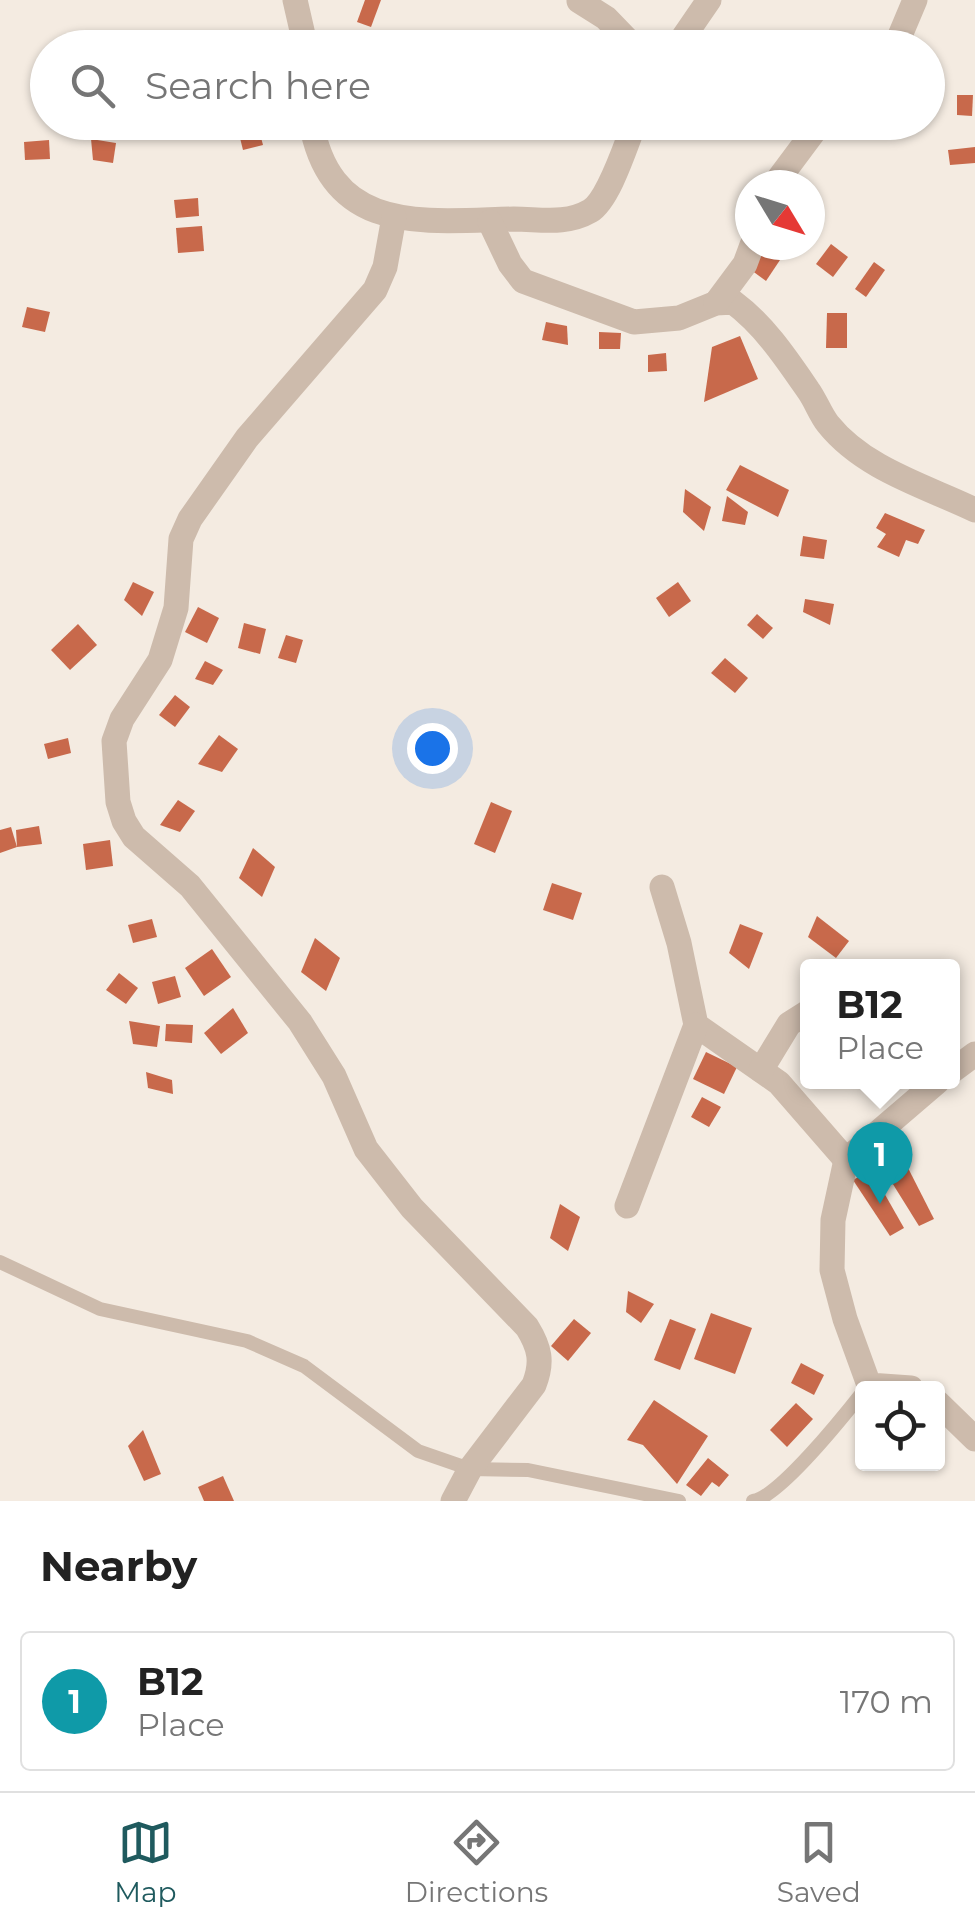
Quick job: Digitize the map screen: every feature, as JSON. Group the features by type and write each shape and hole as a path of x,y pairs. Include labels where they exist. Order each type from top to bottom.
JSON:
{"street":[{"path":"295,0 302,30"},
{"path":"688,30 708,0"},
{"path":"903,30 914,0"},
{"path":"579,1 617,30"},
{"path":"316,140 321,159 343,193 363,208 394,217 490,222 567,220 593,210 606,194 628,140"},
{"path":"785,170 808,140"},
{"path":"394,217 385,267 375,290 247,438 190,519 182,539 176,608 168,635 160,660 122,719 114,741 114,771 124,821 134,837 190,886 300,1022 334,1076 366,1150 412,1208 527,1327 538,1344 540,1371 534,1385 470,1469 453,1501"},
{"path":"490,222 510,264 524,282 634,322 679,318 716,303 732,302 756,319 841,438 893,474 975,510"},
{"path":"716,303 746,260"},
{"path":"627,1206 696,1026 679,942 662,887"},
{"path":"762,1070 789,1024 800,1017"},
{"path":"696,1026 762,1070 795,1098 846,1160"},
{"path":"864,1381 832,1270 833,1220 846,1160 929,1089"},
{"path":"945,1410 975,1439"}],"lane":[{"path":"0,1262 100,1309 246,1341 304,1366 418,1451 470,1469 528,1470 679,1501"},
{"path":"754,1501 765,1499 793,1474 855,1402"}],"building":[{"path":"365,0 381,0 371,27 357,22"},
{"path":"957,95 973,95 972,116 957,115"},
{"path":"49,140 50,159 25,160 24,142"},
{"path":"91,140 116,143 113,163 93,160"},
{"path":"240,140 262,140 263,145 243,150"},
{"path":"975,147 975,163 950,165 948,150"},
{"path":"198,198 199,216 176,218 174,200"},
{"path":"202,226 204,251 178,253 176,228"},
{"path":"831,244 848,257 833,277 816,264 825,260"},
{"path":"757,260 780,260 766,281 751,270"},
{"path":"874,262 885,270 866,297 855,289"},
{"path":"27,307 50,312 45,332 22,327"},
{"path":"827,313 847,313 847,348 826,348"},
{"path":"546,322 567,326 568,345 542,340"},
{"path":"599,332 621,333 620,349 599,349"},
{"path":"740,336 758,379 704,402 712,347"},
{"path":"666,353 667,371 648,372 648,355"},
{"path":"740,465 789,490 778,517 726,490"},
{"path":"685,489 711,507 704,531 683,512"},
{"path":"727,496 748,512 745,525 722,521"},
{"path":"885,513 925,530 918,544 906,540 899,557 877,547 886,534 876,528"},
{"path":"803,536 827,540 824,559 800,556"},
{"path":"133,582 154,592 142,616 124,600"},
{"path":"678,582 691,601 669,617 656,598"},
{"path":"805,599 834,604 830,625 803,612"},
{"path":"198,607 219,618 207,643 185,632"},
{"path":"757,614 773,628 763,639 747,625"},
{"path":"244,623 266,629 260,654 238,648"},
{"path":"78,624 97,645 70,670 51,650"},
{"path":"286,635 303,640 296,663 278,658"},
{"path":"725,658 748,678 735,693 711,673"},
{"path":"205,661 223,670 213,685 195,679"},
{"path":"175,695 190,707 175,727 159,715"},
{"path":"219,735 238,749 222,772 198,764"},
{"path":"68,738 71,753 48,759 44,744"},
{"path":"178,800 195,811 180,832 160,825"},
{"path":"491,802 512,811 495,853 474,844"},
{"path":"39,826 42,844 17,847 16,830"},
{"path":"11,827 17,847 0,853 0,830"},
{"path":"110,840 113,866 86,870 83,844"},
{"path":"253,848 275,867 262,897 239,878"},
{"path":"552,883 582,893 573,920 543,910"},
{"path":"817,916 849,941 836,958 808,937"},
{"path":"152,919 157,937 133,943 128,925"},
{"path":"740,924 763,933 749,969 729,953"},
{"path":"315,938 340,958 326,991 301,972"},
{"path":"212,949 231,977 204,996 185,968"},
{"path":"119,973 138,988 126,1004 106,990"},
{"path":"175,976 181,997 158,1004 152,982"},
{"path":"233,1008 248,1033 221,1054 204,1033"},
{"path":"129,1021 160,1026 157,1047 133,1044"},
{"path":"166,1024 193,1025 192,1043 165,1041"},
{"path":"706,1052 737,1067 724,1094 693,1079"},
{"path":"146,1072 172,1080 173,1094 148,1088"},
{"path":"702,1097 721,1107 709,1127 691,1117"},
{"path":"907,1166 934,1219 919,1226 886,1173"},
{"path":"871,1170 904,1228 890,1236 853,1180"},
{"path":"560,1204 580,1217 568,1251 550,1238"},
{"path":"628,1291 654,1304 641,1323 626,1312"},
{"path":"711,1313 752,1328 735,1374 694,1359"},
{"path":"574,1319 591,1333 568,1361 551,1346"},
{"path":"670,1319 696,1329 680,1370 654,1360"},
{"path":"801,1363 824,1375 814,1395 791,1383"},
{"path":"654,1400 708,1436 677,1484 643,1445 627,1440"},
{"path":"796,1403 813,1419 787,1447 770,1430"},
{"path":"143,1430 161,1474 144,1481 128,1446"},
{"path":"708,1458 729,1475 719,1487 712,1482 701,1496 686,1485"},
{"path":"223,1476 234,1501 204,1501 198,1487"}],"place":[{"name":"B12","path":"880,1204"}]}
